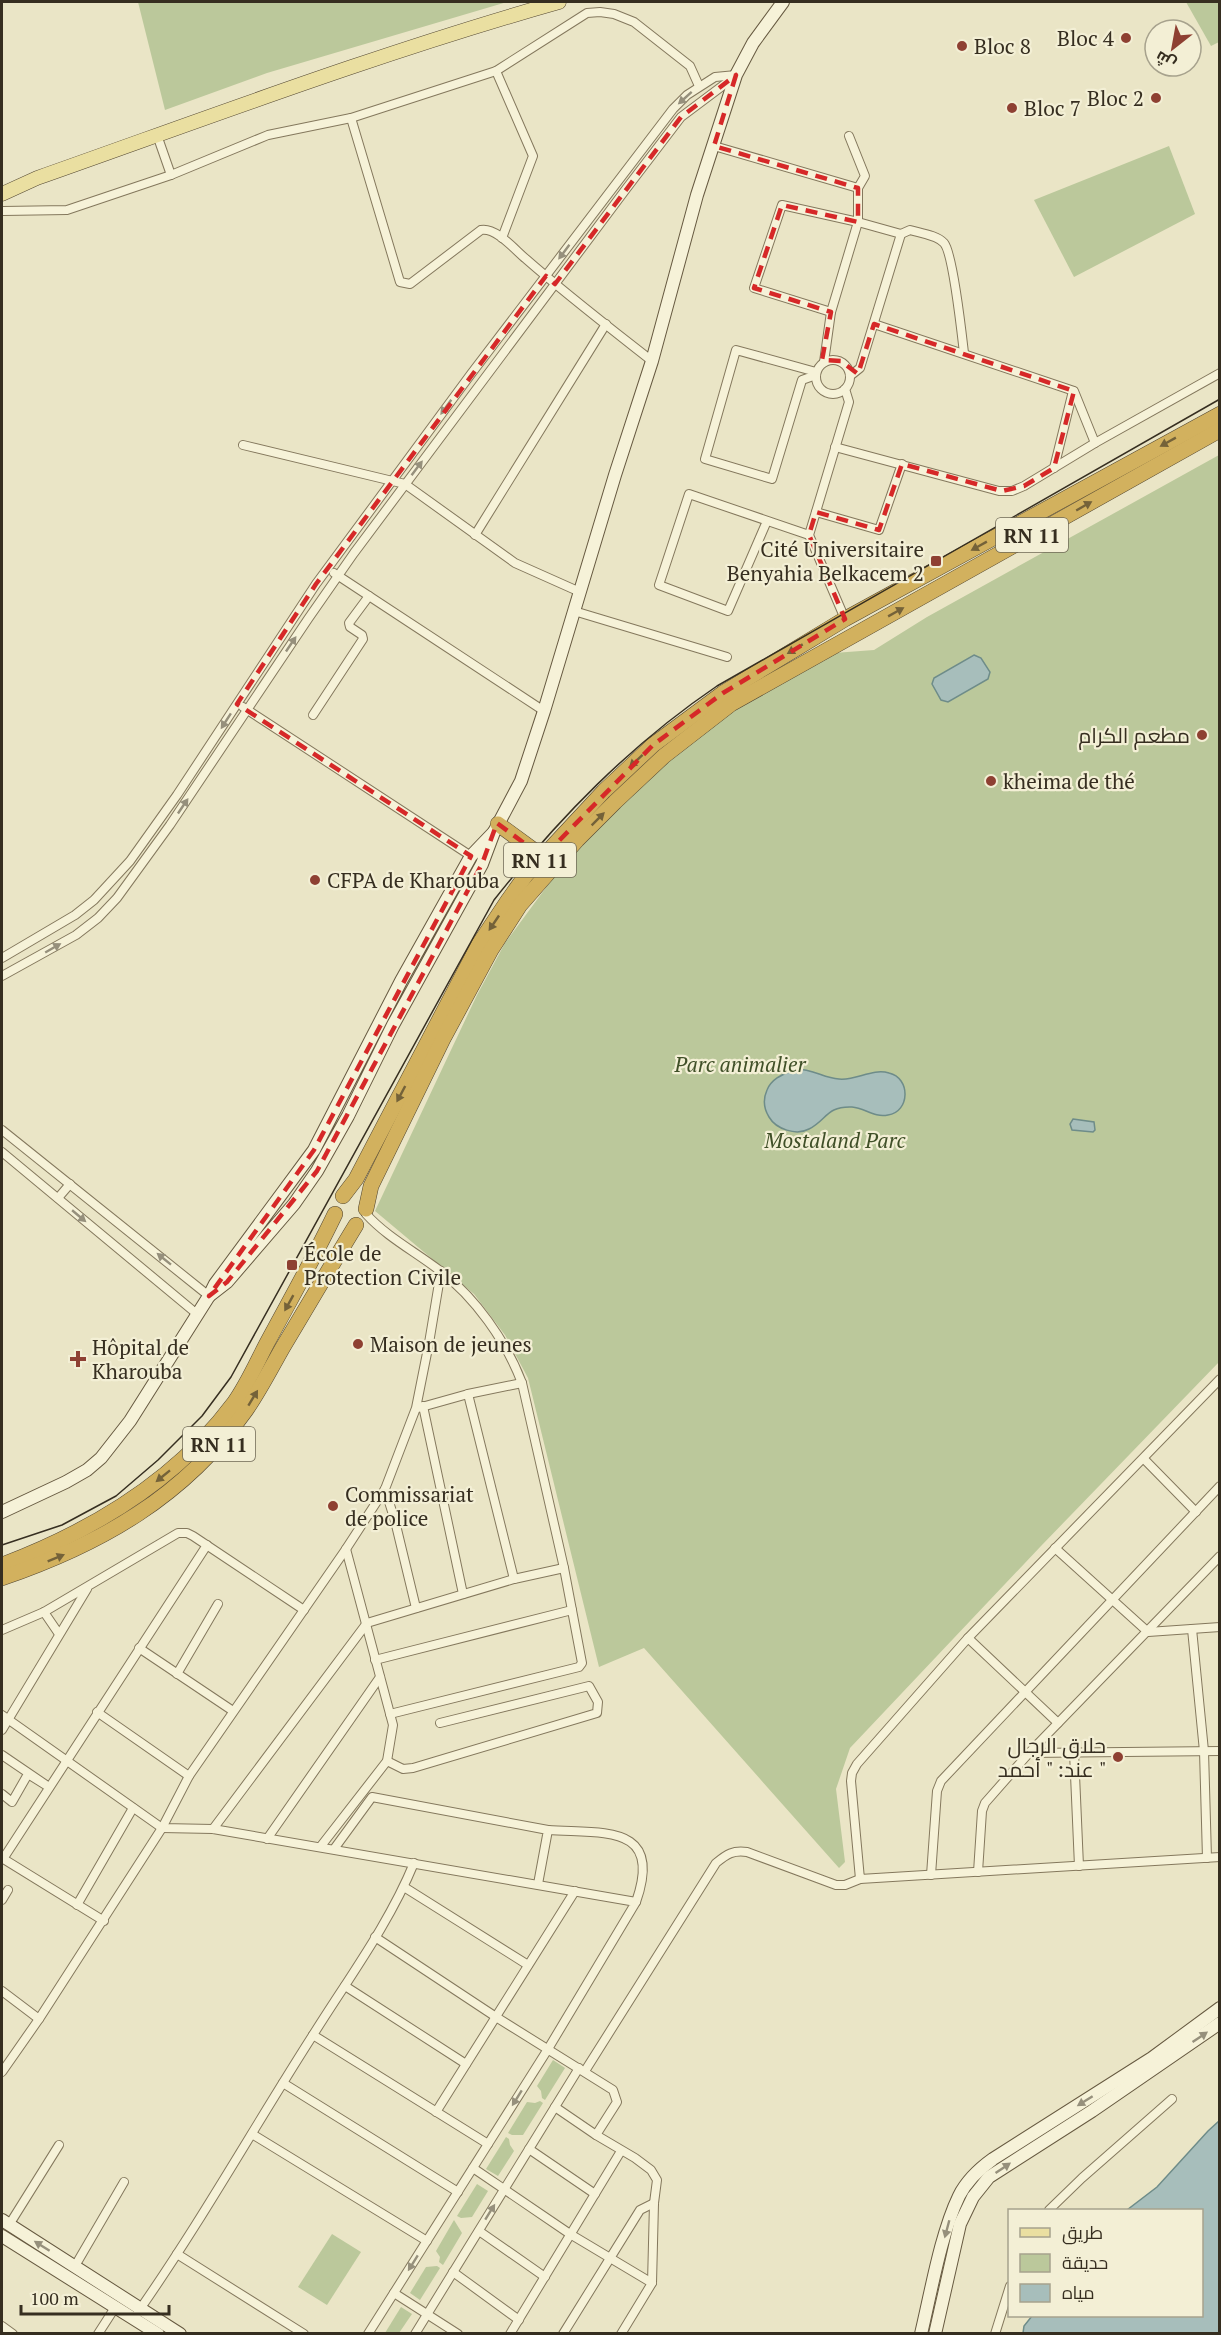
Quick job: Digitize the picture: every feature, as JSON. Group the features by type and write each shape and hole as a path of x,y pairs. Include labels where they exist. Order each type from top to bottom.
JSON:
{"highway":[{"name":"RN 11","path":"343,1196 356,1179 479,944 526,875 604,791 653,746 723,693 845,619 1220,414"},
{"name":"RN 11","path":"2,1578 57,1558 100,1538 147,1509 183,1481 219,1444 246,1409 362,1218 371,1186 443,1039 490,950 519,905 577,840 656,764 731,704 1220,430"},
{"path":"496,828 543,857"},
{"path":"343,1196 358,1196 362,1218 345,1225 335,1214 336,1203 343,1196"},
{"name":"RN 11","path":"2,1564 73,1534 137,1497 172,1469 208,1433 235,1402 319,1248 335,1214"}],"main road":[{"path":"2,194 37,178 157,135 471,27 559,2"}],"street":[{"path":"209,1296 227,1282 294,1204 317,1171 348,1116 393,1025 482,864 496,828 521,781 652,361 697,195 736,75 753,43 783,2"},
{"path":"3,211 67,210 171,175 268,135 351,118 496,71 587,14 600,12 614,14 634,22 690,66 699,86"},
{"path":"496,71 533,156 502,238"},
{"path":"2,958 75,915 114,881 177,795 327,569 673,109 699,86 715,77 736,75"},
{"path":"2,976 76,935 98,918 117,898 170,825 338,576 555,284 681,117 736,75"},
{"path":"351,118 400,282 410,284 481,230 487,229 502,238 555,284 652,361"},
{"path":"157,135 171,175"},
{"path":"816,374 736,350 705,459 772,479 802,380 816,374 824,362 831,312 858,222 858,188 865,176 849,136"},
{"path":"714,146 858,188"},
{"path":"831,312 754,288 782,205 901,234 910,230 934,237 944,243 948,252 964,353"},
{"path":"845,619 809,535 849,402 845,389 850,376 860,368 901,234"},
{"path":"475,535 606,324"},
{"path":"874,324 1074,391 1095,443"},
{"path":"824,362 841,361 849,370 850,376"},
{"path":"835,447 1002,491 1012,491 1220,373"},
{"path":"816,374 818,386 826,393 837,393 845,389"},
{"path":"1054,468 1074,391"},
{"path":"243,445 405,484 515,563 580,592"},
{"path":"816,512 879,530 902,464"},
{"path":"767,521 728,611 659,585 689,495 767,521 809,535"},
{"path":"327,569 544,711"},
{"path":"313,716 363,639 362,635 350,627 349,623 369,596"},
{"path":"574,611 727,657"},
{"path":"237,704 471,856"},
{"path":"2,1512 80,1474 101,1458 130,1421 215,1284 314,1150 401,981 471,856 496,828"},
{"path":"2,1130 209,1296"},
{"path":"2,1152 197,1314"},
{"path":"58,1198 70,1184"},
{"path":"362,1218 441,1271 492,1325 510,1354 522,1383 564,1569 582,1663 579,1666 390,1714"},
{"path":"2,2072 104,1921 162,1828 189,1776 386,1489 419,1407 441,1271"},
{"path":"860,1879 851,1781 857,1764 968,1638 1220,1379"},
{"path":"419,1407 522,1383"},
{"path":"468,1394 514,1579"},
{"path":"419,1407 463,1594"},
{"path":"1144,1459 1196,1512"},
{"path":"931,1875 937,1791 940,1781 1220,1486"},
{"path":"386,1489 416,1608"},
{"path":"2,1630 44,1612 175,1533 187,1533 304,1610"},
{"path":"104,1921 2,1859 207,1545"},
{"path":"1055,1548 1148,1632 1220,1627"},
{"path":"321,1846 387,1761 393,1725 346,1550"},
{"path":"978,1872 982,1811 985,1803 1029,1754 1220,1556"},
{"path":"213,1829 367,1623 514,1579 564,1569"},
{"path":"2,1730 5,1718 89,1586"},
{"path":"177,1674 218,1604"},
{"path":"375,1660 572,1610"},
{"path":"44,1612 59,1634"},
{"path":"1192,1629 1204,1751 1207,1858"},
{"path":"968,1638 1058,1724"},
{"path":"139,1648 233,1711"},
{"path":"267,1839 380,1677"},
{"path":"387,1761 403,1769 413,1768 597,1713 598,1702 590,1686 440,1723"},
{"path":"98,1712 189,1776"},
{"path":"5,1718 162,1828 213,1829 636,1902"},
{"path":"1029,1754 1220,1750"},
{"path":"1074,1752 1079,1866"},
{"path":"2,1755 48,1787"},
{"path":"2,1794 12,1802 28,1774 48,1787"},
{"path":"334,1849 372,1797 548,1830 621,1835 639,1848 642,1856 642,1886 636,1902 548,2049 368,2334"},
{"path":"77,1905 133,1808"},
{"path":"538,1884 548,1830"},
{"path":"415,2334 555,2106 582,2069 717,1863 727,1854 735,1850 747,1852 836,1885 845,1885 860,1879 1220,1857"},
{"path":"138,2313 345,1986 404,1887 414,1863"},
{"path":"404,1887 528,1965"},
{"path":"2,1900 8,1890"},
{"path":"436,2112 575,1891"},
{"path":"375,1937 496,2017 613,2090 617,2102 596,2135"},
{"path":"345,1986 466,2064"},
{"path":"2,1991 39,2019"},
{"path":"921,2334 951,2215 959,2195 972,2176 993,2159 1152,2058 1220,2008"},
{"path":"934,2334 960,2224 968,2205 985,2182 1000,2169 1092,2111 1220,2023"},
{"path":"313,2035 488,2144"},
{"path":"283,2083 458,2192"},
{"path":"1051,2209 1082,2178 1172,2099"},
{"path":"555,2106 651,2170 657,2180 654,2203 652,2283 621,2334"},
{"path":"252,2134 427,2241"},
{"path":"59,2145 5,2223 75,2266 138,2313 158,2334"},
{"path":"529,2149 595,2194"},
{"path":"510,2334 621,2151"},
{"path":"473,2169 570,2234 652,2283"},
{"path":"75,2266 124,2182"},
{"path":"563,2334 640,2210 654,2203"},
{"path":"479,2231 545,2277"},
{"path":"2,2236 116,2306 138,2313 180,2334"},
{"path":"177,2254 304,2334"},
{"path":"453,2272 519,2320"},
{"path":"995,2334 1008,2292"},
{"path":"394,2293 458,2334"},
{"path":"98,2334 116,2306"},
{"path":"2,2326 13,2334"}],"highlighted area":[{"path":"736,75 714,146 858,188 858,222 782,205 754,288 831,312 822,360 841,361 858,374 874,324 1074,391 1054,468 1024,486 1002,491 902,464 879,530 816,512 809,535 845,619 723,693 653,745 543,857 497,823 482,864 317,1171 227,1282 209,1296 314,1150 471,856 237,704 316,584 546,276 555,284 681,117"}],"green space":[{"path":"138,2 507,2 267,73 165,110"},
{"path":"1186,2 1219,2 1219,42 1211,46 1203,32 1203,18 1195,18"},
{"path":"1169,146 1195,214 1074,277 1034,200"},
{"name":"Mostaland Parc","path":"1219,455 1219,1362 850,1748 836,1789 845,1862 839,1868 644,1648 599,1667 528,1378 505,1335 474,1294 375,1211 477,995 505,943 556,874 611,814 680,749 734,709 834,653 874,650 927,617"},
{"path":"553,2060 565,2068 545,2100 537,2086"},
{"path":"540,2101 543,2103 523,2135 508,2133 527,2102"},
{"path":"506,2137 514,2151 498,2176 486,2169"},
{"path":"477,2184 488,2191 472,2217 457,2216"},
{"path":"454,2220 462,2233 443,2265 439,2262 440,2257 436,2251"},
{"path":"332,2234 361,2252 327,2305 298,2287"},
{"path":"426,2267 440,2268 420,2300 410,2293"},
{"path":"401,2307 412,2314 399,2333 385,2333"}],"water":[{"path":"974,655 981,658 990,672 988,679 948,702 941,700 932,684 934,678"},
{"path":"795,1069 808,1070 839,1079 876,1072 889,1073 901,1081 905,1095 904,1102 895,1113 883,1116 857,1108 843,1107 832,1111 809,1129 798,1132 787,1130 776,1125 769,1117 765,1107 765,1097 772,1082"},
{"path":"1073,1119 1094,1122 1095,1130 1093,1132 1072,1130 1070,1124"},
{"path":"1219,2121 1219,2333 1023,2333 1024,2326 1031,2317 1203,2317 1203,2209 1128,2209 1157,2187"}],"tram line":[{"path":"2,1545 62,1525 116,1496 158,1460 202,1416 231,1377 494,900 544,840 597,784 655,733 717,686 1220,399"}],"place":[{"name":"Bloc 4","path":"1126,38"},
{"name":"Bloc 8","path":"962,46"},
{"name":"Bloc 2","path":"1156,98"},
{"name":"Bloc 7","path":"1012,108"},
{"name":"Cité Universitaire Benyahia Belkacem 2","path":"936,561"},
{"name":"مطعم الكرام","path":"1202,735"},
{"name":"kheima de thé","path":"991,781"},
{"name":"CFPA de Kharouba","path":"315,880"},
{"name":"École de Protection Civile","path":"292,1265"},
{"name":"Maison de jeunes","path":"358,1344"},
{"name":"Hôpital de Kharouba","path":"78,1359"},
{"name":"Commissariat de police","path":"333,1506"},
{"name":"حلاق الرجال عند: \" أحمد \"","path":"1118,1757"}],"park label":[{"name":"Parc animalier","path":"740,1064"}]}
